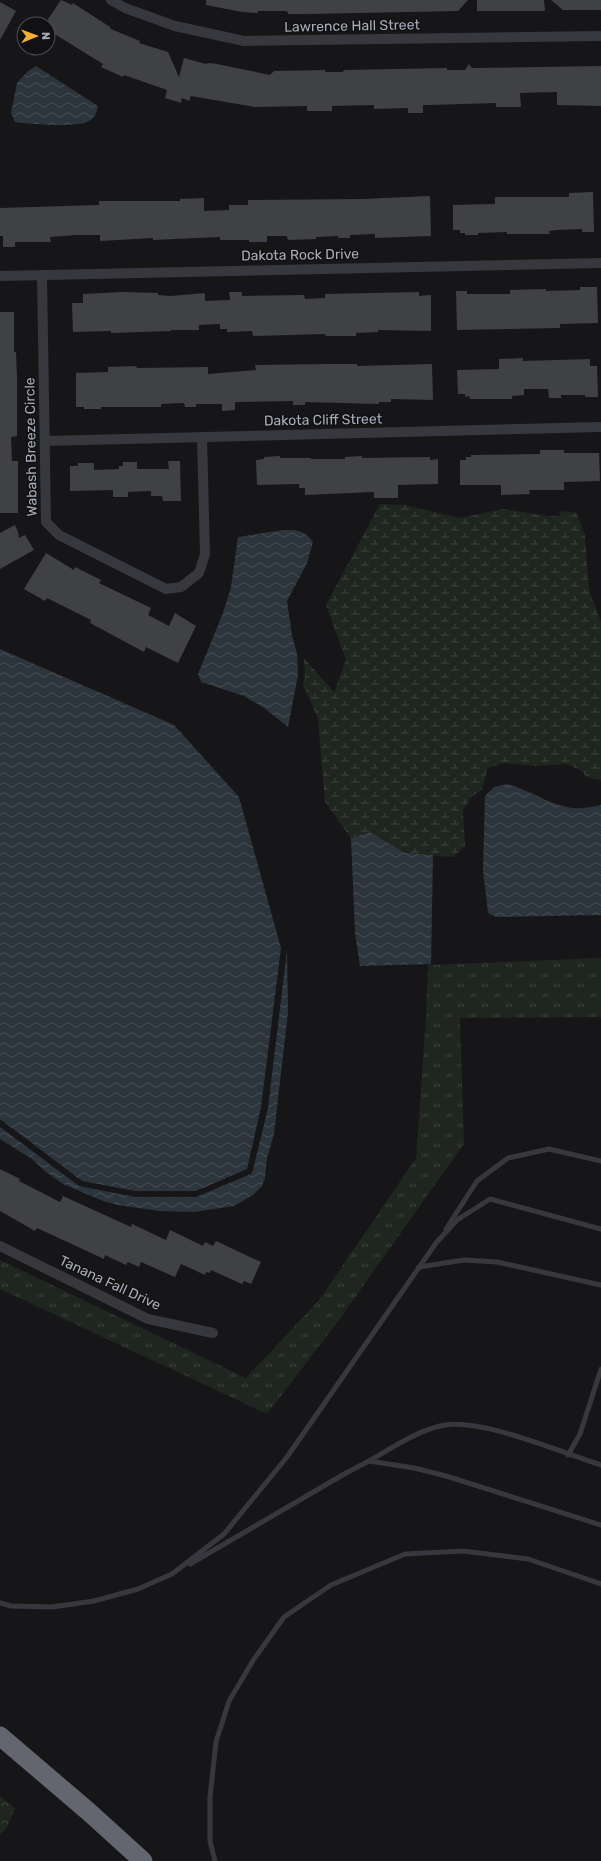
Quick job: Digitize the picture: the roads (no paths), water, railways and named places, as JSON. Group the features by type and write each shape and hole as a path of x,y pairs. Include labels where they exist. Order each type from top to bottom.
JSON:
{"highway":[{"path":"0,1736 89,1812 143,1861"}],"street":[{"name":"Lawrence Hall Street","path":"113,0 125,8 175,26 244,42 601,36"},
{"name":"Dakota Rock Drive","path":"0,276 601,262"},
{"name":"Wabash Breeze Circle","path":"42,275 45,441 44,502 46,522 59,534 166,589 181,587 199,573 205,554 202,437"},
{"name":"Dakota Cliff Street","path":"45,441 601,428"},
{"name":"Tanana Fall Drive","path":"0,1246 148,1320 213,1333"}],"lane":[{"path":"172,1574 224,1534 287,1458 477,1182 508,1158 549,1149 601,1161"},
{"path":"436,1243 457,1220 490,1199 601,1229"},
{"path":"419,1267 464,1260 497,1262 601,1285"},
{"path":"568,1454 580,1434 601,1369"},
{"path":"0,1603 11,1606 52,1607 94,1601 138,1589 172,1574 339,1477 424,1430 442,1425 476,1426 504,1433 601,1465"},
{"path":"370,1461 414,1468 446,1476 601,1525"},
{"path":"215,1861 210,1841 210,1797 216,1742 230,1701 254,1659 284,1617 331,1585 405,1554 464,1551 528,1559 601,1584"}],"water":[{"path":"36,66 98,106 93,118 83,123 75,124 53,125 15,122 11,113 17,83 28,71"},
{"path":"293,530 304,533 313,542 307,563 287,601 292,635 297,654 298,675 288,727 264,708 244,696 201,682 198,674 223,613 231,587 238,537"},
{"path":"0,649 174,725 239,797 281,948 261,1107 247,1169 196,1191 135,1191 82,1181 0,1119"},
{"path":"507,784 559,805 571,808 601,805 601,915 496,917 488,913 483,870 485,796 494,787"},
{"path":"370,832 405,853 433,855 431,964 360,966 355,933 351,838"},
{"path":"287,950 288,1012 274,1134 267,1158 265,1178 262,1186 253,1195 234,1206 194,1212 159,1211 118,1205 103,1201 63,1184 46,1172 32,1159 0,1139 0,1127 79,1186 135,1197 196,1197 251,1174 268,1108"}]}
